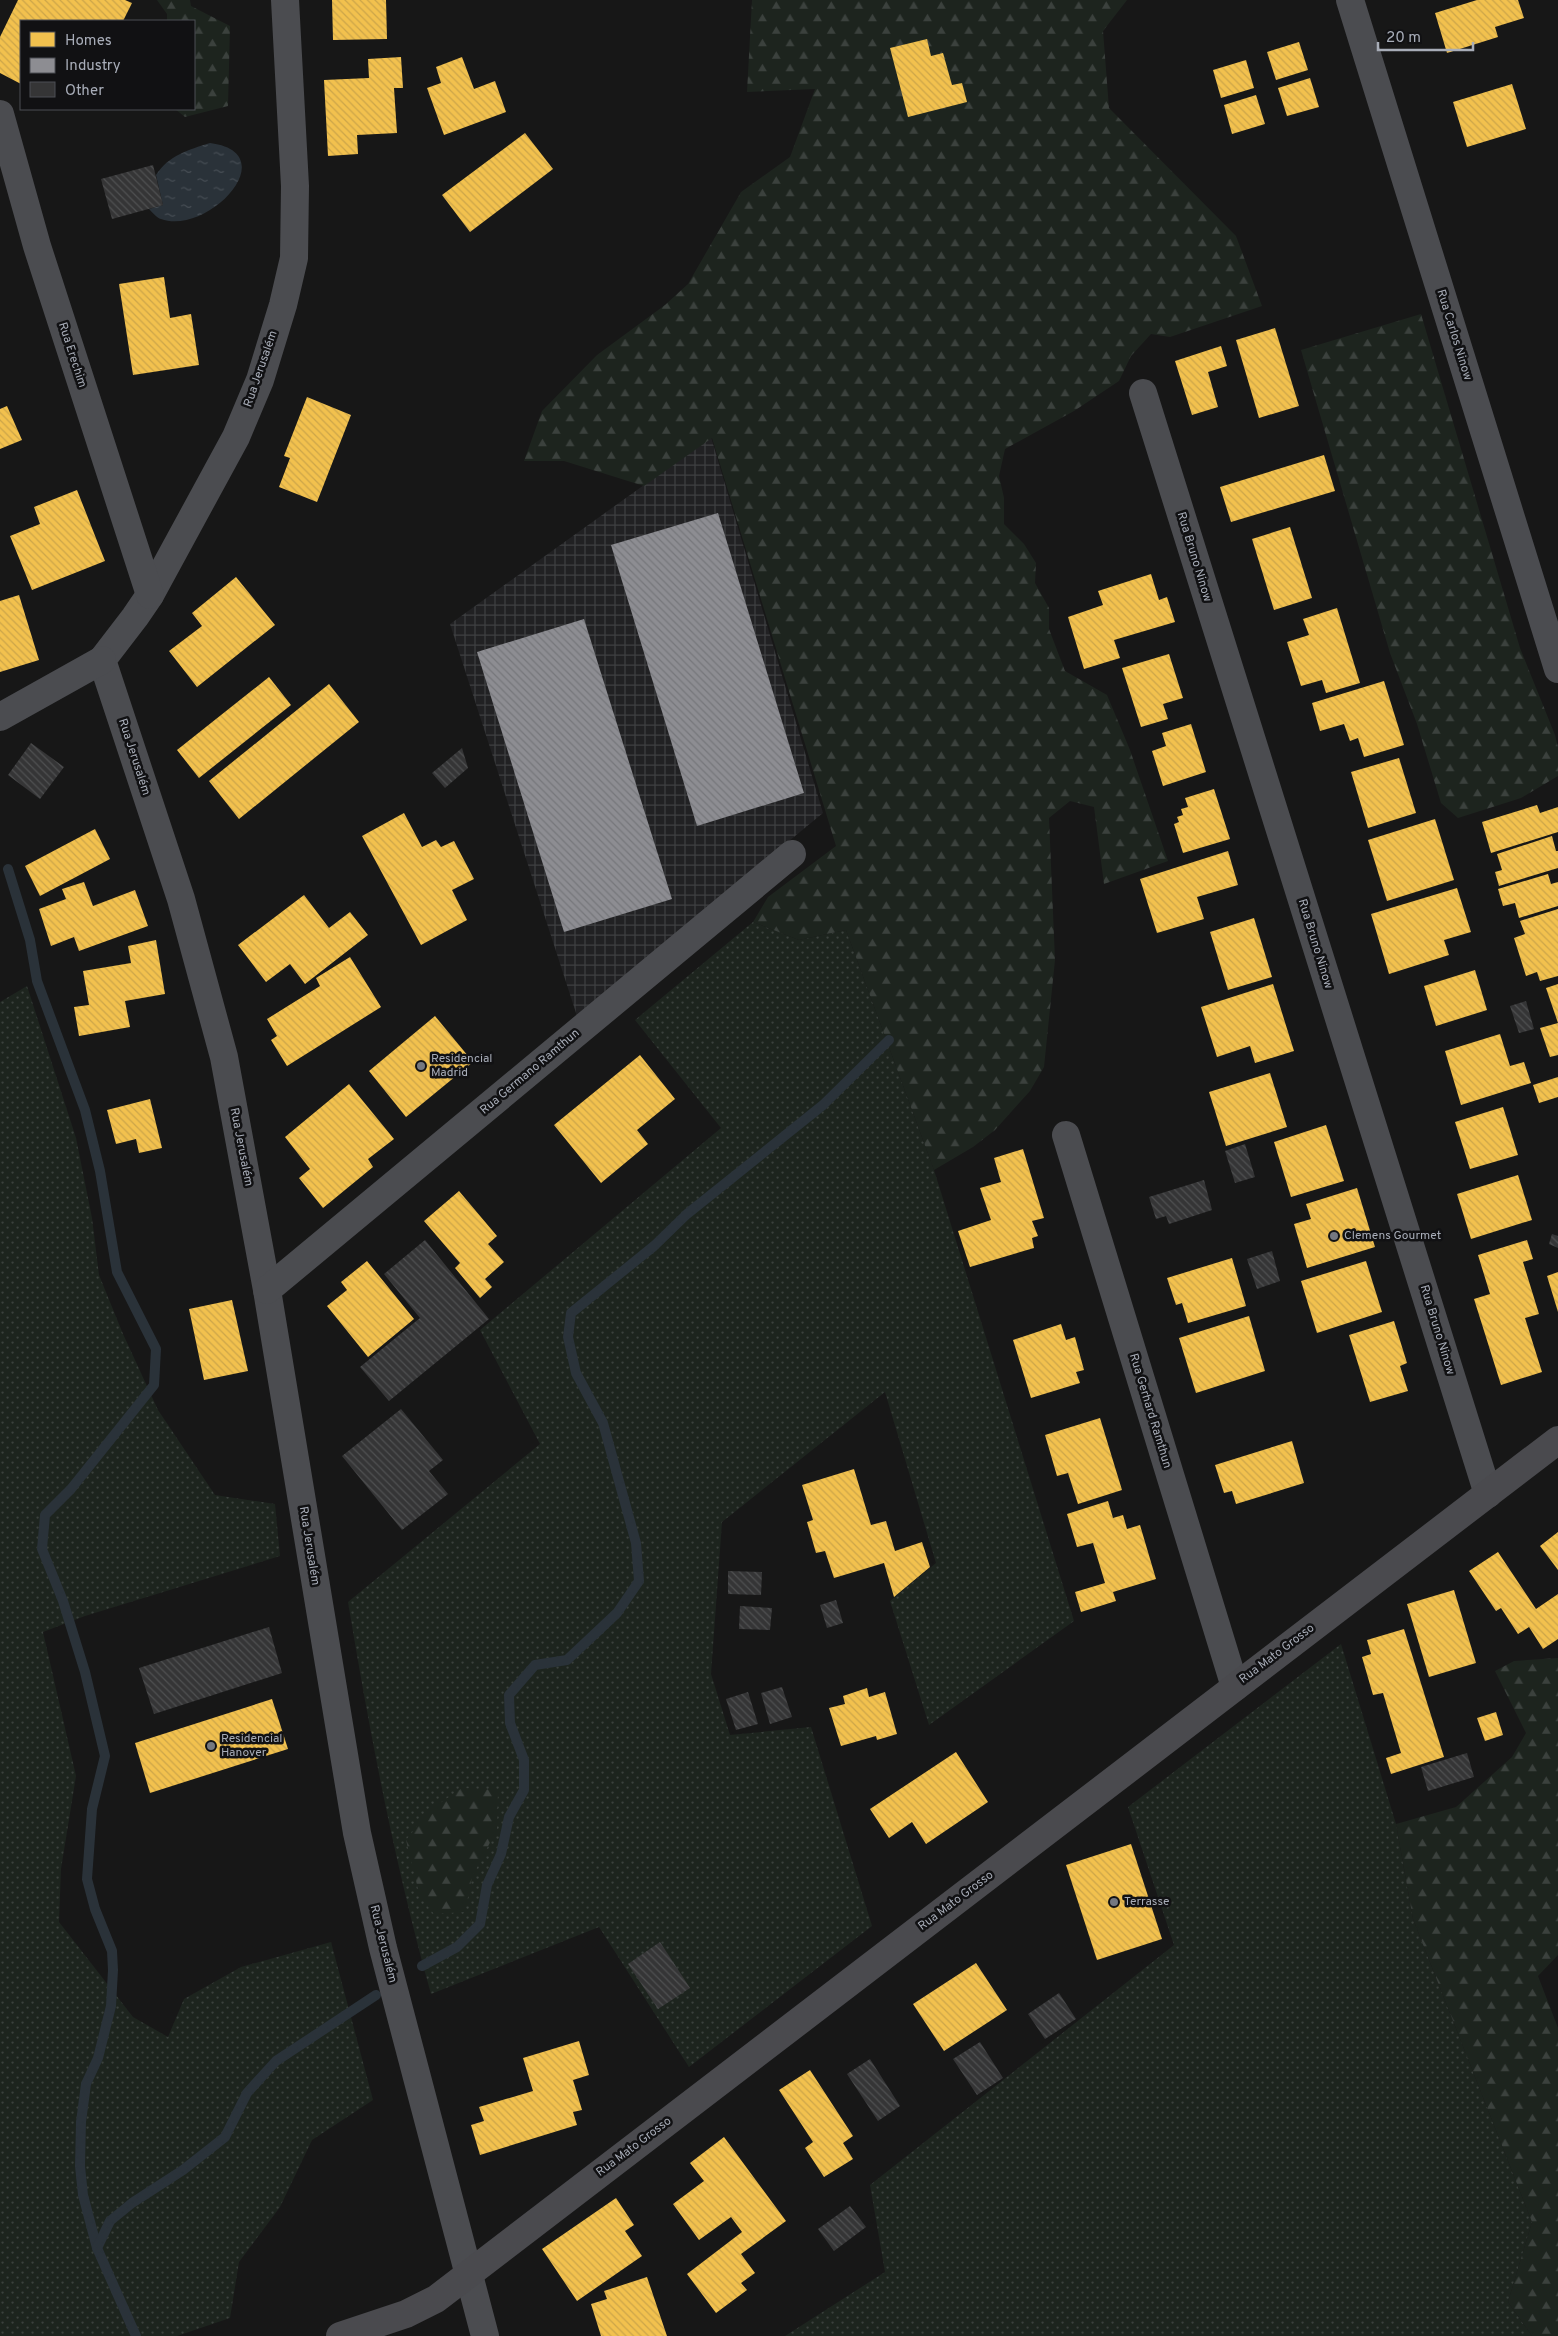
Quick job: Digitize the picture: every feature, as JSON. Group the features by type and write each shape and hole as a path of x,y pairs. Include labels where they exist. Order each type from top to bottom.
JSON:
{"street":[{"name":"Rua Jerusalém","path":"285,0 295,186 294,258 283,304 260,380 236,437 150,595 135,618 102,660 181,899 206,986 235,1112 267,1290 358,1833 386,1958 485,2336"},
{"name":"Rua Carlos Ninow","path":"1350,0 1558,669"},
{"name":"Rua Erechim","path":"0,114 37,246 150,595"},
{"name":"Rua Bruno Ninow","path":"1143,393 1488,1494"},
{"path":"0,717 102,660"},
{"name":"Rua Germano Ramthun","path":"267,1290 792,854"},
{"name":"Rua Gerhard Ramthun","path":"1066,1135 1235,1687"},
{"name":"Rua Mato Grosso","path":"340,2336 406,2314 436,2299 1558,1440"}],"shaded area":[{"path":"711,437 823,813 577,1016 450,624"}],"green space":[{"path":"157,0 190,0 191,6 230,26 228,106 185,117 176,110 195,110 195,20 167,20 167,14"},
{"path":"752,0 1127,0 1103,31 1109,108 1236,236 1262,306 1170,337 1151,334 1131,356 1119,381 1074,411 1005,449 999,476 1004,498 1004,524 1024,544 1036,563 1035,583 1049,608 1049,629 1065,671 1107,695 1130,750 1168,861 1104,884 1094,807 1070,801 1049,818 1055,960 1044,1067 1030,1091 995,1130 973,1147 934,1170 846,930 799,940 753,922 768,897 836,846 712,438 644,486 564,461 524,461 542,411 597,355 665,305 688,284 741,192 790,157 815,89 747,92"},
{"path":"1421,314 1520,648 1558,747 1558,776 1521,798 1458,818 1441,803 1417,724 1390,653 1301,350"},
{"path":"753,922 799,940 846,930 934,1170 1074,1621 929,1725 890,1601 936,1563 885,1392 722,1522 711,1674 730,1735 811,1727 872,1926 689,2067 599,1927 431,1994 384,1800 348,1602 540,1444 480,1330 721,1128 635,1020"},
{"path":"27,986 76,1138 92,1218 99,1275 123,1334 158,1410 215,1495 275,1504 280,1556 85,1616 43,1632 76,1776 61,1869 59,1922 133,2017 168,2037 184,1999 241,1967 331,1942 373,2100 312,2140 280,2207 239,2262 230,2318 177,2336 0,2336 0,1002"},
{"path":"1341,1644 1396,1824 1413,1919 1532,2222 1508,2302 1532,2336 785,2336 885,2272 870,2185 1174,1945 1128,1807"},
{"path":"1558,1658 1558,1955 1538,1976 1558,2028 1558,2336 1532,2336 1508,2302 1532,2222 1413,1919 1396,1824 1456,1807 1512,1757 1526,1733 1495,1671 1514,1661"},
{"path":"462,1788 498,1790 497,1829 472,1877 465,1912 434,1914 420,1897 406,1840 430,1810"}],"water":[{"path":"210,143 232,150 241,161 240,176 232,191 217,205 199,216 180,221 158,217 149,209 163,205 156,175 173,158"}],"building: Homes":[{"path":"18,0 125,0 132,3 124,20 20,20 20,83 0,73 0,37"},
{"path":"332,0 386,0 387,39 333,40"},
{"path":"1477,0 1518,0 1524,18 1495,27 1498,37 1447,53 1435,13"},
{"path":"927,39 931,56 943,53 952,85 962,83 967,102 908,117 890,48"},
{"path":"1299,42 1308,70 1276,80 1267,52"},
{"path":"401,57 403,88 394,88 397,133 357,135 358,154 328,156 324,80 369,78 368,59"},
{"path":"462,57 474,89 495,81 506,112 444,135 427,88 441,83 436,67"},
{"path":"1246,60 1254,88 1221,98 1213,70"},
{"path":"1310,78 1319,107 1287,116 1278,88"},
{"path":"1512,84 1526,129 1467,147 1453,102"},
{"path":"1256,95 1265,124 1232,134 1224,105"},
{"path":"525,133 553,169 470,232 442,195"},
{"path":"164,277 170,318 191,314 199,365 133,375 119,284"},
{"path":"1275,328 1299,406 1259,418 1236,340"},
{"path":"1221,346 1227,366 1208,372 1218,407 1192,415 1175,361"},
{"path":"307,397 351,415 317,502 279,487 290,458 284,456"},
{"path":"7,406 22,440 0,449 0,409"},
{"path":"1324,455 1335,491 1231,522 1220,487"},
{"path":"77,490 105,561 32,590 10,536 40,524 34,507"},
{"path":"1290,527 1312,598 1274,610 1252,539"},
{"path":"1151,574 1159,600 1167,597 1175,622 1114,640 1120,658 1084,669 1068,617 1103,605 1098,591"},
{"path":"236,577 275,625 197,687 169,651 202,626 192,613"},
{"path":"19,595 39,660 0,672 0,601"},
{"path":"1337,608 1360,683 1326,693 1322,680 1301,686 1287,642 1309,635 1303,619"},
{"path":"1169,654 1183,698 1163,704 1168,719 1141,727 1122,668"},
{"path":"269,677 291,705 199,778 177,750"},
{"path":"1384,681 1404,745 1364,757 1358,738 1350,741 1344,724 1320,731 1312,703"},
{"path":"329,684 359,722 239,819 209,781"},
{"path":"1191,724 1206,772 1163,786 1152,751 1166,746 1162,733"},
{"path":"1399,758 1416,813 1368,828 1351,772"},
{"path":"1214,789 1230,839 1183,853 1174,824 1179,822 1177,817 1183,815 1181,809 1188,807 1185,798"},
{"path":"1537,805 1540,813 1558,807 1558,832 1491,853 1482,822"},
{"path":"404,813 422,847 436,840 441,847 454,841 474,879 452,890 467,920 421,945 362,836"},
{"path":"1435,819 1454,880 1387,901 1368,840"},
{"path":"95,829 110,859 40,896 25,866"},
{"path":"1552,836 1556,851 1558,851 1558,868 1499,886 1495,872 1502,870 1497,854"},
{"path":"1228,851 1238,885 1197,897 1204,919 1157,933 1140,879"},
{"path":"1548,874 1551,884 1558,882 1558,906 1519,918 1515,903 1503,906 1498,889"},
{"path":"84,882 93,906 135,890 148,926 79,951 74,937 51,946 39,909 66,899 62,889"},
{"path":"1457,888 1471,932 1444,940 1449,955 1389,974 1371,914"},
{"path":"304,895 329,928 350,912 368,935 305,984 290,964 266,982 238,945"},
{"path":"1558,909 1558,976 1540,981 1537,972 1526,976 1514,938 1525,934 1520,921"},
{"path":"1254,918 1272,977 1228,990 1210,932"},
{"path":"156,940 165,994 125,1001 130,1027 79,1036 74,1007 89,1005 83,971 131,963 128,946"},
{"path":"350,957 381,1007 287,1066 271,1040 277,1036 267,1019 320,986 316,978"},
{"path":"1475,970 1487,1010 1436,1026 1424,986"},
{"path":"1273,984 1294,1051 1255,1063 1250,1046 1217,1057 1201,1007"},
{"path":"1558,984 1558,1023 1546,988"},
{"name":"Residencial Madrid","path":"435,1016 473,1062 406,1117 369,1071"},
{"path":"1558,1023 1558,1055 1550,1057 1540,1028"},
{"path":"1500,1034 1510,1066 1524,1062 1531,1083 1461,1105 1445,1051"},
{"path":"640,1055 675,1099 637,1130 648,1144 601,1183 554,1125"},
{"path":"1270,1073 1287,1127 1226,1146 1209,1092"},
{"path":"1558,1077 1558,1097 1539,1103 1533,1085"},
{"path":"349,1084 394,1139 368,1159 373,1167 323,1208 299,1178 310,1169 285,1137"},
{"path":"150,1099 162,1148 139,1153 136,1139 116,1144 107,1110"},
{"path":"1503,1107 1518,1155 1470,1169 1455,1122"},
{"path":"1326,1125 1344,1181 1291,1197 1274,1142"},
{"path":"1023,1149 1044,1218 1032,1221 1038,1236 1032,1238 1034,1248 970,1267 958,1231 991,1220 980,1188 1001,1182 994,1158"},
{"path":"1518,1175 1532,1220 1471,1239 1457,1194"},
{"name":"Clemens Gourmet","path":"1357,1188 1375,1247 1307,1268 1294,1224 1311,1219 1306,1204"},
{"path":"459,1191 497,1236 488,1244 504,1262 485,1279 492,1287 480,1298 455,1268 460,1263 424,1221"},
{"path":"1527,1240 1533,1259 1523,1262 1539,1314 1525,1318 1542,1372 1501,1385 1474,1299 1490,1294 1478,1255"},
{"path":"1232,1258 1246,1306 1188,1323 1182,1303 1176,1305 1167,1278"},
{"path":"367,1261 414,1319 368,1357 327,1306 347,1290 341,1282"},
{"path":"1366,1261 1382,1312 1317,1333 1301,1281"},
{"path":"1558,1272 1558,1312 1547,1276"},
{"path":"232,1300 248,1371 204,1380 189,1309"},
{"path":"1249,1316 1265,1371 1196,1393 1179,1338"},
{"path":"1394,1321 1407,1363 1400,1366 1408,1391 1370,1402 1349,1335"},
{"path":"1061,1324 1066,1340 1075,1337 1084,1370 1076,1372 1080,1383 1031,1398 1013,1340"},
{"path":"1100,1418 1122,1490 1078,1504 1068,1473 1057,1476 1045,1435"},
{"path":"1292,1441 1304,1483 1236,1504 1232,1491 1224,1493 1215,1465"},
{"path":"854,1469 871,1525 886,1521 895,1551 922,1542 930,1567 894,1597 884,1563 834,1578 825,1551 816,1553 807,1522 813,1520 802,1485"},
{"path":"1108,1501 1113,1518 1123,1515 1127,1529 1140,1525 1156,1579 1113,1592 1116,1601 1081,1612 1075,1592 1105,1583 1093,1543 1077,1547 1067,1514"},
{"path":"1558,1532 1558,1570 1540,1546"},
{"path":"1498,1552 1536,1609 1558,1594 1558,1639 1543,1649 1529,1627 1518,1634 1501,1608 1496,1611 1469,1571"},
{"path":"1454,1590 1476,1663 1429,1677 1407,1604"},
{"path":"1404,1629 1444,1757 1391,1774 1386,1758 1401,1753 1383,1693 1373,1695 1362,1657 1371,1654 1367,1640"},
{"path":"867,1688 869,1697 885,1692 897,1734 877,1740 876,1736 841,1746 829,1708 845,1704 843,1696"},
{"name":"Residencial Hanover","path":"272,1699 288,1749 150,1793 135,1743"},
{"path":"1496,1712 1503,1735 1485,1741 1477,1718"},
{"path":"956,1752 988,1802 926,1844 912,1822 889,1838 870,1809"},
{"name":"Terrasse","path":"1131,1844 1162,1939 1097,1960 1066,1865"},
{"path":"976,1963 1007,2010 944,2051 913,2004"},
{"path":"579,2041 589,2075 573,2080 582,2110 573,2112 577,2125 480,2155 471,2125 484,2121 479,2107 533,2091 523,2058"},
{"path":"810,2070 853,2136 843,2143 853,2159 824,2177 805,2148 813,2142 779,2090"},
{"path":"724,2137 786,2221 741,2254 755,2273 741,2283 747,2290 716,2313 687,2274 742,2232 731,2217 699,2240 673,2204 704,2181 690,2163"},
{"path":"616,2198 634,2225 625,2231 642,2256 577,2301 542,2249"},
{"path":"647,2277 667,2336 601,2336 591,2304 607,2299 604,2291"}],"building: Industry":[{"path":"718,513 804,793 697,826 611,545"},
{"path":"584,619 672,899 564,932 477,652"}],"building: Other":[{"path":"153,165 163,205 112,219 101,179"},
{"path":"31,743 64,767 40,799 8,775"},
{"path":"462,748 468,768 445,788 432,773"},
{"path":"1526,1001 1534,1029 1519,1033 1510,1006"},
{"path":"1245,1144 1255,1177 1235,1183 1225,1151"},
{"path":"1204,1180 1212,1210 1169,1224 1166,1216 1156,1219 1149,1197"},
{"path":"1552,1234 1558,1236 1558,1248 1549,1244"},
{"path":"425,1240 489,1319 389,1401 360,1367 420,1318 384,1274"},
{"path":"1272,1251 1280,1281 1257,1289 1247,1259"},
{"path":"401,1409 443,1460 429,1471 448,1494 402,1530 342,1456"},
{"path":"728,1571 762,1572 761,1595 728,1594"},
{"path":"836,1600 843,1623 827,1628 820,1605"},
{"path":"740,1606 772,1608 770,1630 739,1629"},
{"path":"269,1627 282,1673 154,1714 139,1668"},
{"path":"782,1687 792,1717 770,1724 761,1693"},
{"path":"748,1692 758,1724 736,1730 726,1699"},
{"path":"1467,1753 1474,1777 1428,1791 1421,1767"},
{"path":"660,1942 690,1988 658,2009 628,1964"},
{"path":"1059,1993 1076,2019 1045,2039 1028,2014"},
{"path":"980,2042 1003,2078 977,2095 953,2059"},
{"path":"870,2059 900,2106 878,2121 847,2074"},
{"path":"850,2206 866,2227 834,2251 818,2229"}],"waterway":[{"path":"8,869 30,940 37,981 85,1110 100,1171 117,1272 156,1349 154,1385 71,1489 45,1515 42,1549 63,1601 85,1672 105,1756 92,1809 87,1879 95,1909 112,1951 111,2006 98,2058 86,2084 81,2122 80,2166 83,2195 97,2248 136,2336"},
{"path":"422,1966 457,1947 480,1924 487,1885 501,1854 509,1817 524,1790 524,1760 510,1723 509,1695 535,1665 567,1660 617,1613 639,1581 636,1543 603,1423 576,1373 568,1337 571,1313 654,1246 687,1214 823,1105 889,1040"},
{"path":"97,2248 110,2221 132,2203 183,2170 225,2137 247,2093 276,2061 376,1995"}],"place":[{"name":"Residencial Madrid","path":"421,1066"},
{"name":"Clemens Gourmet","path":"1334,1236"},
{"name":"Residencial Hanover","path":"211,1746"},
{"name":"Terrasse","path":"1114,1902"}]}
